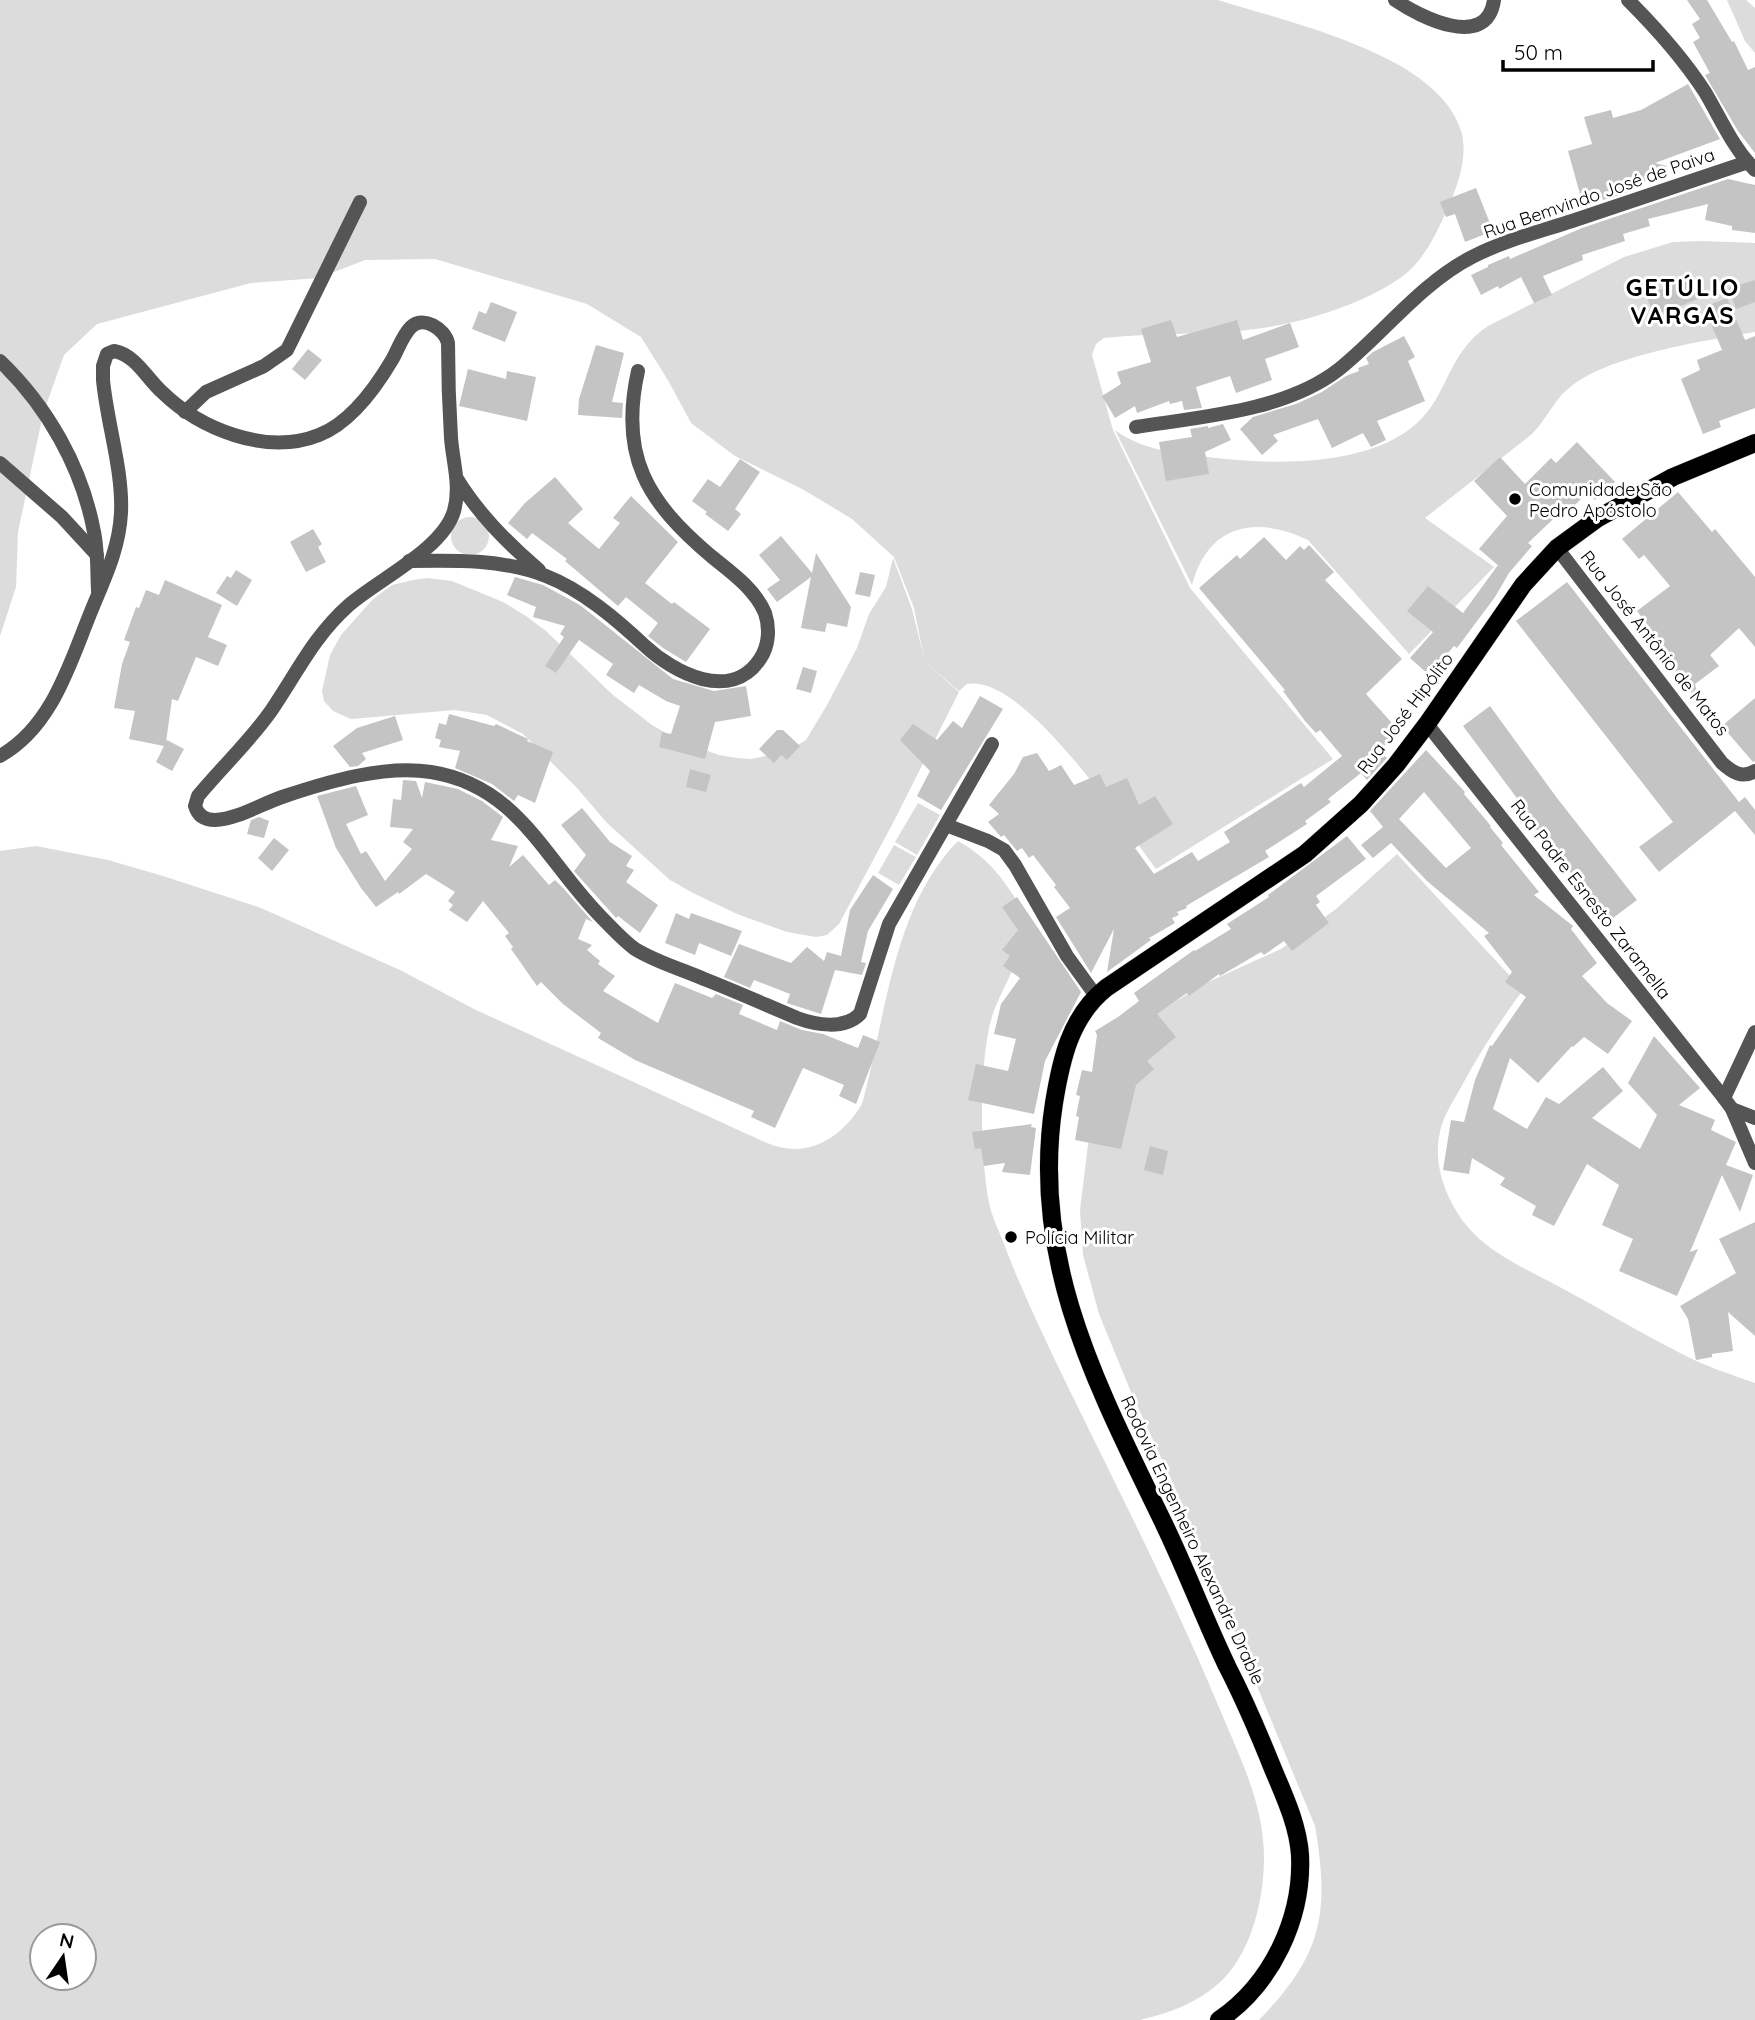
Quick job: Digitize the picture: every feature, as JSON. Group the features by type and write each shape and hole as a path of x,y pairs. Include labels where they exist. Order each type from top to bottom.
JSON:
{"main road":[{"name":"Rua José Hipólito","path":"1065,1051 1075,1025 1096,996 1305,854 1361,804 1396,765 1427,724 1509,603 1557,548 1598,518 1664,481 1755,443"},
{"name":"Rodovia Engenheiro Alexandre Drable","path":"1065,1051 1050,1129 1048,1182 1063,1288 1114,1422 1167,1529 1210,1630 1251,1714 1284,1795 1300,1852 1300,1882 1284,1942 1258,1985 1219,2020"}],"street":[{"path":"1395,0 1429,19 1465,27 1480,24 1487,19 1494,0"},
{"path":"1628,0 1686,65 1751,166"},
{"name":"Rua Bemvindo José de Paiva","path":"1136,427 1208,416 1285,398 1303,391 1338,369 1430,287 1471,257 1532,234 1751,166"},
{"path":"185,412 206,392 264,366 287,350 360,202"},
{"path":"0,757 27,734 51,703 75,656 114,555 121,511 103,380 103,366 107,354 120,352 133,360 161,391 185,412 211,426 247,437 277,442 308,439 332,428 352,412 375,384 412,326 429,324 444,332 448,343 448,387 457,497 453,513 435,542 350,604 313,644 270,712 198,796 195,806 200,816 207,820 221,819 339,780 376,773 431,772 466,782 493,795 523,821 575,890 635,948 797,1018 820,1024 848,1021 860,1013 889,923 952,828 992,744"},
{"path":"0,361 39,403 69,458 86,501 94,532 98,597"},
{"path":"408,562 461,561 500,564 545,576 565,585 607,613 664,663 688,675 715,680 739,677 752,669 765,652 768,627 755,597 735,575 677,524 658,501 643,476 632,440 631,418 638,371"},
{"path":"0,463 62,517 97,555"},
{"path":"456,474 474,505 503,538 545,576"},
{"name":"Rua José Antônio de Matos","path":"1557,548 1722,763 1736,773 1750,774 1755,771"},
{"name":"Rua Padre Esnesto Zaramella","path":"1427,724 1728,1103"},
{"path":"952,828 1004,850 1016,865 1068,956 1096,996"},
{"path":"1755,1032 1728,1103 1755,1163"},
{"path":"1728,1103 1755,1118"}],"shaded area":[{"path":"0,0 1218,0 1319,31 1392,62 1423,81 1447,104 1461,131 1464,151 1461,172 1450,203 1431,243 1410,270 1367,297 1302,320 1243,330 1104,338 1096,344 1092,355 1113,430 1190,588 1333,759 1156,869 1071,756 1043,726 1016,702 990,687 967,684 959,691 924,661 959,692 839,924 827,935 816,937 787,932 737,914 670,880 607,823 577,788 523,734 487,715 455,710 351,719 333,711 324,701 322,691 330,655 341,635 373,599 392,585 427,578 452,581 503,602 546,631 613,695 652,725 678,740 719,755 737,758 751,759 788,751 806,740 857,648 869,614 886,587 893,558 912,609 924,658 914,608 894,557 852,519 804,490 735,456 691,423 641,337 587,304 435,259 365,260 319,278 251,283 97,324 64,355 43,414 18,532 16,587 0,636"},
{"path":"1727,0 1746,0 1755,8 1755,53 1745,41"},
{"path":"1673,242 1755,243 1755,332 1658,351 1586,376 1564,393 1532,434 1425,518 1494,567 1409,654 1308,540 1289,532 1253,527 1236,530 1222,537 1199,565 1192,585 1115,430 1135,442 1156,449 1226,459 1283,462 1313,460 1370,449 1395,439 1427,413 1464,349 1488,326 1624,257"},
{"path":"470,517 483,523 489,536 483,549 470,555 457,549 451,536 457,523"},
{"path":"918,803 940,815 917,855 895,842"},
{"path":"958,841 979,855 996,872 1023,911 1016,960 995,1009 986,1043 982,1113 989,1203 1026,1298 1183,1624 1252,1788 1261,1823 1263,1878 1256,1918 1241,1955 1230,1971 1218,1984 1191,2002 1140,2020 0,2020 0,851 36,846 108,860 261,908 400,970 474,1009 761,1140 779,1147 796,1149 819,1144 830,1138 848,1123 862,1104 894,965 919,898 936,868"},
{"path":"894,845 916,857 899,885 878,873"},
{"path":"1397,854 1523,990 1482,1051 1441,1126 1438,1157 1443,1182 1453,1206 1477,1236 1515,1263 1686,1356 1755,1383 1755,2020 1259,2020 1296,1975 1316,1932 1321,1884 1315,1826 1175,1488 1099,1314 1083,1255 1080,1210 1092,1112 1155,1014 1204,984 1281,949 1336,909"}],"building":[{"path":"1687,0 1707,0 1732,42 1734,41 1748,70 1755,67 1755,153 1738,131 1705,75 1710,73 1693,42 1700,38 1692,24 1700,19"},
{"path":"1688,84 1720,139 1655,163 1667,166 1626,193 1603,200 1599,189 1580,194 1568,151 1592,144 1584,117 1611,110 1613,118 1641,110"},
{"path":"1728,179 1755,185 1755,233 1732,230 1732,226 1705,220 1708,204 1648,219 1650,226 1623,234 1625,241 1582,255 1583,260 1543,276 1552,295 1534,303 1521,277 1481,295 1471,275 1509,256 1510,259 1582,228"},
{"path":"1476,188 1493,231 1465,242 1455,214 1446,217 1440,202"},
{"path":"1692,278 1701,298 1654,316 1646,295"},
{"path":"1755,280 1755,302 1736,309 1729,288"},
{"path":"1727,298 1745,340 1755,336 1755,408 1719,421 1721,427 1703,434 1681,379 1700,370 1697,360 1722,350 1704,307"},
{"path":"491,302 517,312 505,342 472,329 479,311 486,314"},
{"path":"1171,320 1177,337 1237,320 1243,340 1290,323 1299,347 1265,359 1272,380 1236,393 1230,376 1196,387 1202,408 1184,410 1182,401 1170,404 1169,401 1137,413 1135,406 1115,418 1102,396 1121,384 1117,372 1151,362 1141,329"},
{"path":"1404,336 1415,357 1408,361 1425,401 1377,421 1386,440 1371,447 1363,433 1332,448 1318,419 1273,435 1278,441 1262,455 1240,429 1253,417 1296,404 1322,392 1359,371 1358,368 1369,364 1366,358 1373,352"},
{"path":"596,345 624,353 612,402 623,403 622,418 578,415 579,399"},
{"path":"308,349 322,360 305,380 292,369"},
{"path":"468,369 506,379 507,371 536,377 527,421 459,406"},
{"path":"1223,424 1231,440 1205,452 1209,474 1166,481 1159,442 1192,437 1190,429"},
{"path":"1577,442 1615,482 1595,500 1588,492 1573,507 1569,504 1528,543 1532,546 1509,573 1495,597 1457,648 1454,646 1429,675 1410,658 1433,632 1407,611 1428,586 1463,613 1498,565 1479,549 1507,516 1474,481 1500,457 1525,484 1551,458 1556,463"},
{"path":"740,459 760,472 735,509 741,514 728,531 692,501 708,479 720,487"},
{"path":"555,477 583,509 568,523 599,549 620,523 613,518 631,496 678,542 645,583 710,629 686,662 648,636 658,623 626,597 618,606 565,561 567,559 532,533 527,539 508,523 525,503"},
{"path":"1678,492 1712,532 1715,529 1755,577 1755,647 1739,628 1710,655 1719,666 1695,684 1700,704 1645,632 1650,628 1637,611 1670,586 1644,555 1639,559 1622,539"},
{"path":"313,529 322,544 318,547 326,562 306,572 290,542"},
{"path":"781,536 812,573 816,553 851,607 847,627 827,623 825,632 801,628 811,577 777,602 767,589 780,580 759,555"},
{"path":"1264,537 1286,560 1300,546 1304,550 1309,545 1334,572 1325,580 1402,659 1366,694 1399,731 1379,751 1387,758 1367,780 1361,773 1328,799 1331,802 1305,821 1307,824 1265,851 1269,857 1177,912 1179,915 1172,918 1175,923 1149,938 1151,940 1107,972 1114,929 1091,973 1056,917 1070,908 1033,855 1029,858 1022,848 1017,851 1004,835 1001,837 988,822 999,814 989,805 1014,774 1023,757 1037,753 1049,771 1061,765 1074,785 1100,774 1106,787 1127,778 1139,805 1155,796 1173,824 1135,848 1154,874 1192,852 1198,861 1230,842 1224,832 1301,783 1304,787 1342,756 1320,730 1316,733 1305,721 1283,691 1285,690 1199,588 1237,555 1240,559"},
{"path":"236,570 252,580 237,606 216,593 227,576 231,578"},
{"path":"860,572 875,575 870,597 855,594"},
{"path":"515,577 543,585 580,605 673,679 714,691 746,686 751,716 715,722 705,759 659,747 662,732 671,734 680,706 639,685 634,693 606,675 613,664 579,640 556,673 545,666 564,637 560,634 565,626 533,617 536,607 507,595"},
{"path":"165,580 222,605 208,637 227,645 218,666 196,657 178,701 172,699 166,742 167,740 184,749 172,771 156,762 164,746 129,739 135,711 114,708 122,664 130,642 124,640 136,607 139,608 146,590 159,595"},
{"path":"1567,582 1739,802 1745,797 1755,810 1755,835 1735,811 1659,872 1639,847 1673,822 1516,621"},
{"path":"803,667 817,671 811,693 796,689"},
{"path":"980,696 1003,709 941,810 917,796 930,771 900,740 913,724 937,740 953,721 962,728"},
{"path":"1755,698 1755,761 1753,762 1722,726"},
{"path":"1490,706 1557,798 1637,900 1609,921 1531,823 1534,821 1463,726"},
{"path":"449,714 494,726 496,724 553,752 535,803 518,795 514,801 492,784 455,768 460,751 439,747 441,740 435,738 439,723 446,725"},
{"path":"395,716 403,740 362,753 366,759 358,766 350,767 333,746 357,728"},
{"path":"777,730 783,730 800,746 787,760 781,755 774,763 759,749"},
{"path":"1426,750 1465,792 1491,826 1503,843 1501,845 1539,892 1534,895 1573,926 1571,929 1597,963 1582,976 1607,1003 1632,1021 1608,1054 1584,1037 1572,1046 1538,1083 1510,1058 1493,1109 1527,1129 1546,1097 1559,1104 1603,1067 1623,1091 1592,1118 1640,1149 1657,1115 1628,1083 1654,1036 1700,1088 1679,1105 1715,1120 1711,1130 1736,1142 1726,1165 1753,1175 1740,1212 1722,1175 1690,1252 1698,1249 1677,1296 1619,1271 1633,1239 1602,1225 1619,1185 1587,1164 1554,1226 1532,1215 1536,1206 1500,1185 1505,1178 1472,1158 1469,1174 1443,1170 1451,1120 1464,1122 1475,1080 1490,1045 1492,1046 1526,997 1505,982 1512,972 1484,936 1489,933 1427,881 1391,843 1373,858 1361,845 1383,827 1370,811","holes":["1424,792 1471,848 1446,868 1399,819"]},
{"path":"690,769 711,775 706,792 686,787"},
{"path":"403,780 416,781 422,798 425,782 458,789 482,801 503,817 491,840 518,846 509,867 523,855 549,885 555,880 563,888 593,922 586,919 578,939 592,945 587,950 600,961 598,964 615,976 603,991 658,1023 675,983 712,998 716,994 743,1005 739,1014 777,1030 780,1021 858,1048 863,1035 880,1042 856,1104 839,1096 844,1085 803,1068 775,1128 751,1117 754,1111 635,1060 598,1038 601,1033 563,1004 541,982 537,986 511,949 513,947 505,936 509,933 483,901 467,922 449,910 453,905 448,901 455,892 426,874 376,907 336,848 317,796 356,786 368,815 346,824 361,854 366,851 385,881 412,849 403,842 413,829 390,827 393,799 401,800"},
{"path":"582,808 610,842 632,856 626,866 634,870 626,882 658,905 640,933 618,916 616,918 574,871 586,855 561,825"},
{"path":"259,817 269,821 264,838 247,834 251,820"},
{"path":"1347,836 1366,859 1316,896 1320,902 1316,905 1329,923 1292,951 1284,941 1264,955 1261,952 1220,976 1219,974 1189,996 1187,993 1157,1014 1176,1037 1147,1061 1154,1069 1136,1085 1121,1149 1075,1140 1080,1096 1076,1095 1082,1070 1092,1072 1097,1035 1095,1031 1139,1001 1134,993 1194,950 1231,929 1227,924 1269,897 1268,895"},
{"path":"274,838 289,850 272,871 258,858"},
{"path":"873,875 893,889 868,931 861,962 866,963 862,975 835,970 821,1014 787,1003 790,994 754,980 750,988 724,977 739,944 791,963 807,947 824,961 827,952 841,956 850,910"},
{"path":"1017,897 1081,992 1045,1061 1034,1114 968,1100 976,1064 1008,1071 1016,1039 994,1034 1001,1004 1020,978 1003,966 1010,956 1002,950 1018,930 1002,907"},
{"path":"676,913 689,919 691,913 742,931 731,956 699,943 695,955 665,943"},
{"path":"1032,1124 1031,1127 1036,1128 1030,1175 1002,1172 1005,1163 984,1166 981,1148 975,1149 972,1132"},
{"path":"1150,1146 1168,1151 1163,1175 1144,1170"},
{"path":"1755,1222 1755,1336 1728,1312 1733,1351 1696,1360 1688,1319 1680,1306 1736,1273 1719,1239"}],"place":[{"name":"Comunidade São Pedro Apóstolo","path":"1515,499"},
{"name":"Polícia Militar","path":"1011,1237"}],"district":[{"name":"GETÚLIO VARGAS","path":"1683,301"}]}
